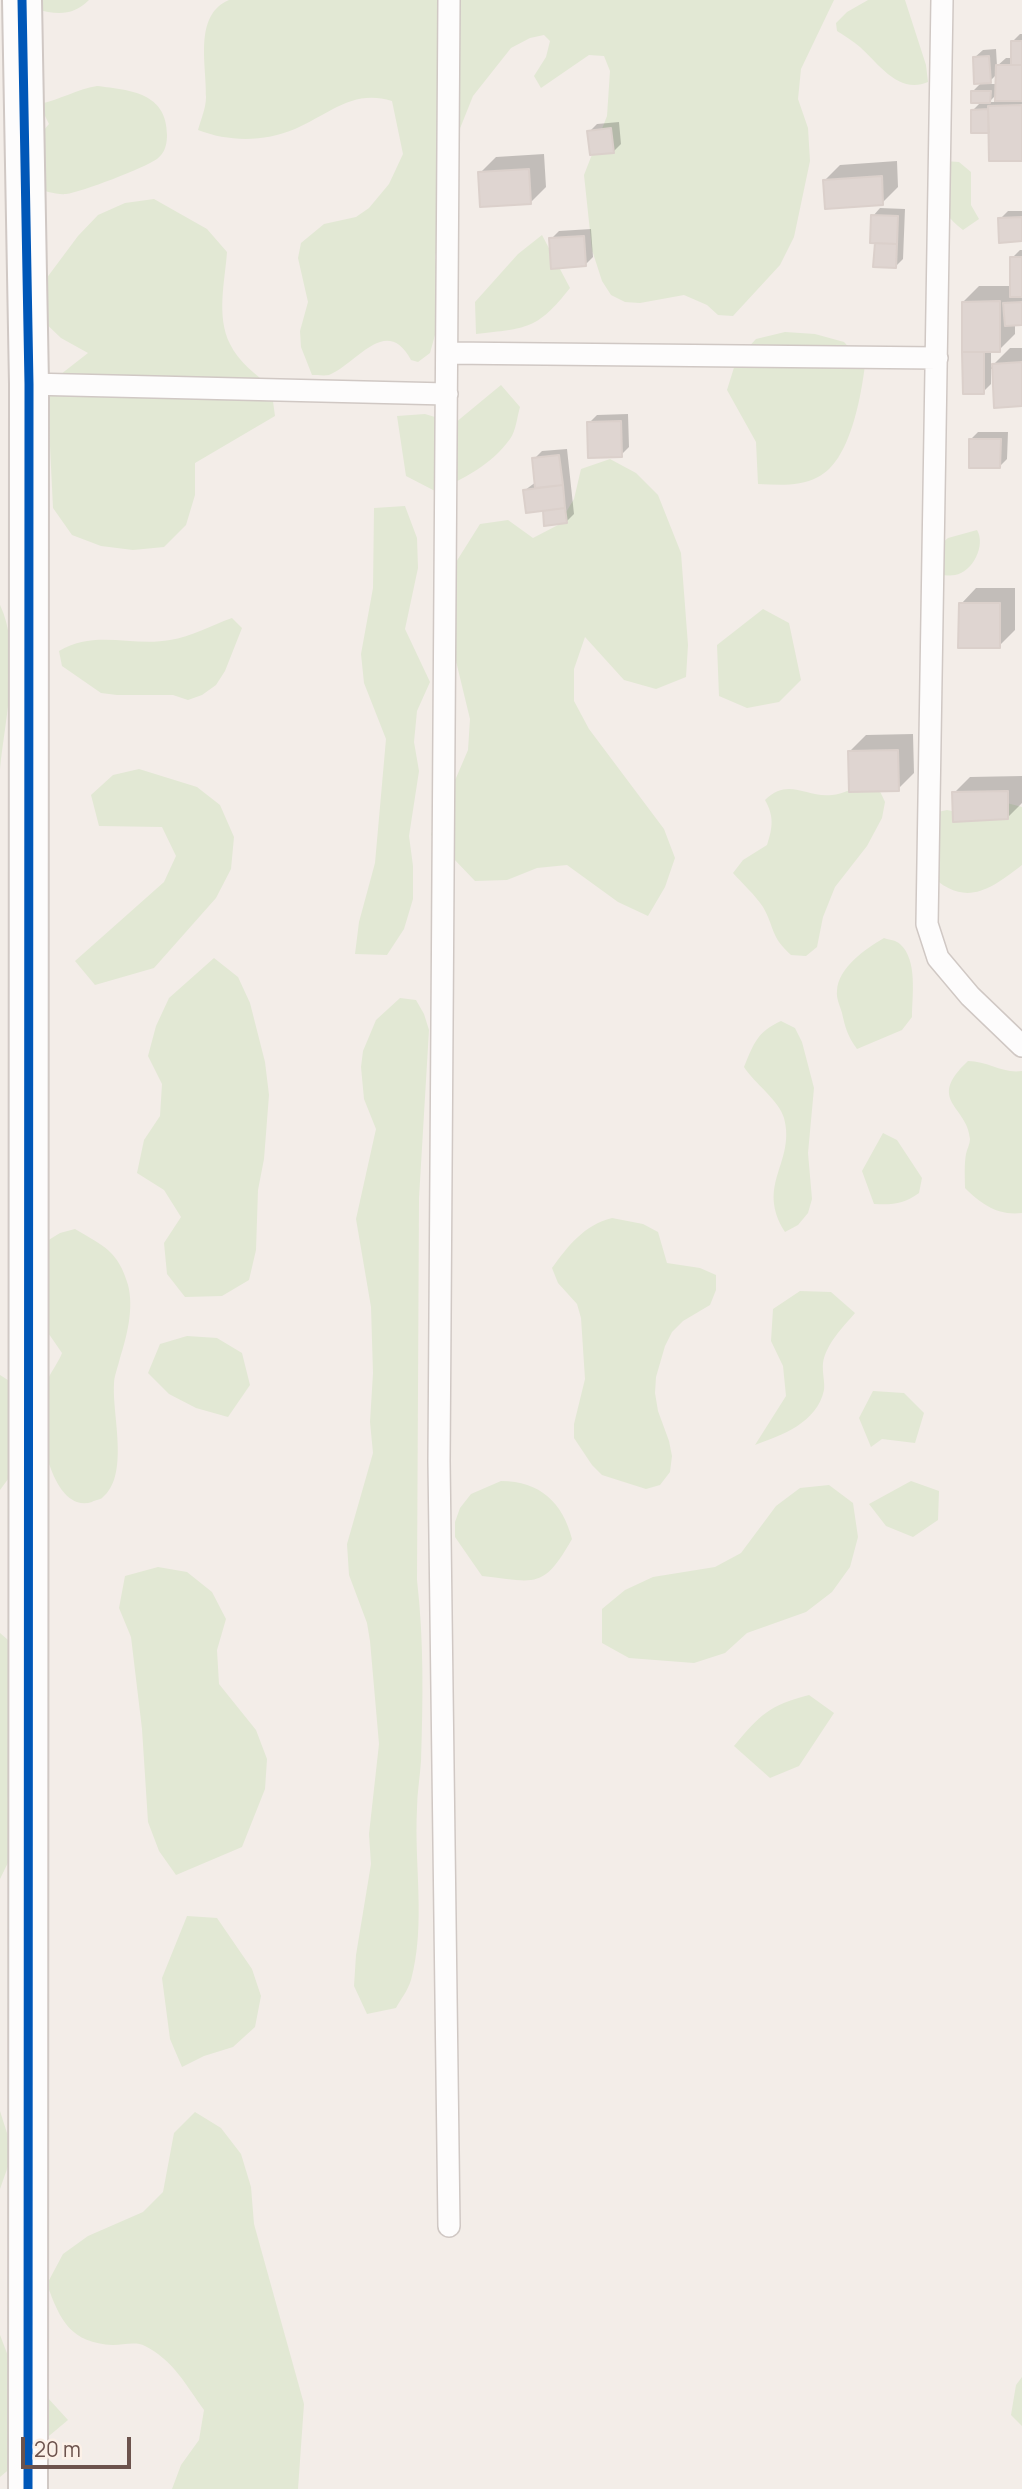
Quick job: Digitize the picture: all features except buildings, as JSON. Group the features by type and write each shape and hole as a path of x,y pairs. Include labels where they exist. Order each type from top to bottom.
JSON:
{"street":[{"path":"22,0 29,384 28,2489"}],"lane":[{"path":"449,0 439,1460 449,2225"},
{"path":"942,0 927,924 938,958 970,996 1022,1046"},
{"path":"447,353 937,358"},
{"path":"29,384 447,394"}],"green space":[{"path":"36,0 89,0 77,9 58,13 36,9"},
{"path":"229,0 834,0 801,69 798,99 808,128 810,161 794,237 780,265 733,316 718,315 707,305 684,295 640,303 625,302 611,295 602,281 592,250 584,175 607,116 610,71 604,56 589,55 541,88 534,76 546,57 550,41 544,35 530,38 511,48 473,96 457,136 435,258 443,306 430,353 418,362 411,360 401,347 392,341 381,342 329,375 312,375 301,347 300,331 308,302 298,258 301,243 324,224 356,217 369,208 389,184 403,154 392,101 365,98 353,101 295,129 259,138 222,137 198,130 206,101 206,29 210,17 218,7"},
{"path":"868,0 905,0 926,65 928,82 917,85 898,81 837,31 836,23 847,12"},
{"path":"97,86 134,92 154,102 165,121 167,138 164,151 160,157 140,168 74,192 62,194 34,189 28,148 49,124 39,104"},
{"path":"945,161 959,162 971,172 971,205 979,219 963,230 953,222 943,207 941,192"},
{"path":"154,199 207,229 227,252 222,310 226,333 238,356 271,387 275,416 195,463 195,495 186,525 164,547 133,550 101,546 72,535 53,508 47,385 88,353 61,338 39,317 40,287 78,236 98,215 125,203"},
{"path":"542,235 570,288 549,312 530,324 476,334 475,302 518,254"},
{"path":"785,332 815,334 844,342 865,365 857,411 846,443 829,469 818,477 803,482 788,485 758,484 756,442 727,390 736,361 756,339"},
{"path":"501,385 520,407 512,436 495,456 456,482 435,491 406,476 397,416 425,414 455,423"},
{"path":"610,459 636,473 658,495 681,553 688,645 686,677 656,689 624,680 585,637 574,669 574,701 589,729 664,829 675,858 665,887 648,916 618,902 567,865 537,868 507,880 475,881 431,835 439,804 456,778 468,750 470,719 455,657 455,628 446,578 480,524 508,520 533,538 558,525 574,499 581,469"},
{"path":"405,506 417,538 418,568 405,629 430,682 417,711 414,742 419,771 409,836 413,899 404,929 387,955 355,954 359,922 375,863 386,739 364,683 361,654 373,588 374,508"},
{"path":"977,530 979,550 967,569 953,575 938,575 936,548 948,538"},
{"path":"0,605 7,623 11,664 0,769"},
{"path":"763,609 789,623 801,680 779,702 747,708 719,696 717,645"},
{"path":"232,618 242,628 225,671 216,685 202,695 188,700 173,695 101,693 62,666 59,651 73,644 100,640 170,640 194,634"},
{"path":"139,769 197,787 220,805 234,837 231,869 216,898 154,968 95,985 75,961 164,882 176,856 162,827 99,826 91,795 113,775"},
{"path":"863,784 878,787 885,802 882,818 867,846 835,887 823,917 817,947 806,956 791,955 776,937 763,907 733,873 743,860 767,845 772,822 765,800 774,793 790,789 832,795"},
{"path":"1007,803 1022,807 1022,865 986,889 964,893 940,883 927,872 933,813 947,810 962,813"},
{"path":"884,938 900,944 909,959 913,979 912,1017 902,1030 857,1049 847,1032 838,1002 839,983 854,960"},
{"path":"214,958 238,977 250,1003 265,1062 269,1095 264,1159 258,1190 256,1250 249,1280 222,1296 185,1297 167,1274 164,1243 181,1217 164,1190 137,1173 144,1140 160,1116 162,1084 148,1056 156,1026 169,998"},
{"path":"400,998 416,1000 429,1030 419,1198 417,1580 422,1693 416,1830 419,1916 415,1959 406,1991 396,2008 367,2014 354,1986 356,1955 371,1864 369,1834 379,1744 370,1641 367,1623 349,1575 347,1544 373,1453 370,1422 373,1373 371,1307 356,1219 376,1129 364,1099 361,1067 363,1051 376,1020"},
{"path":"781,1021 795,1028 802,1042 814,1088 808,1153 812,1199 808,1213 798,1225 785,1232 774,1200 785,1148 784,1118 777,1105 744,1067 757,1039 766,1029"},
{"path":"968,1061 1008,1071 1022,1071 1022,1213 1005,1213 990,1208 965,1188 965,1158 970,1139 968,1128 949,1095 950,1085 956,1074"},
{"path":"883,1133 897,1140 922,1178 919,1193 898,1203 874,1204 862,1171"},
{"path":"612,1218 643,1224 658,1232 667,1263 700,1268 716,1275 716,1290 710,1305 683,1321 672,1332 665,1346 656,1377 655,1393 672,1456 670,1472 660,1485 646,1489 602,1475 574,1438 574,1424 585,1379 581,1318 577,1304 558,1283 552,1268 585,1231"},
{"path":"75,1229 114,1256 124,1273 130,1294 127,1331 114,1381 118,1460 110,1488 102,1498 92,1502 78,1502 66,1495 56,1481 44,1444 39,1408 43,1387 62,1353 33,1311 47,1241 60,1233"},
{"path":"800,1291 831,1292 855,1313 836,1336 825,1356 824,1390 814,1411 797,1426 755,1445 786,1396 783,1366 771,1341 773,1309"},
{"path":"187,1336 217,1338 242,1353 250,1385 228,1417 196,1408 169,1394 148,1373 160,1344"},
{"path":"0,1375 11,1382 14,1471 0,1490"},
{"path":"873,1391 904,1393 924,1413 915,1443 882,1439 871,1447 859,1418"},
{"path":"501,1481 515,1482 538,1490 556,1505 568,1526 572,1539 553,1567 536,1579 515,1580 482,1576 455,1537 455,1522 460,1508 471,1494"},
{"path":"911,1481 939,1491 938,1520 913,1537 886,1526 869,1504"},
{"path":"829,1485 853,1503 858,1537 850,1567 832,1592 806,1612 747,1633 725,1653 694,1663 629,1658 602,1643 602,1609 625,1590 653,1577 715,1567 741,1553 776,1506 800,1488"},
{"path":"158,1567 187,1572 212,1592 226,1619 217,1650 219,1684 256,1730 267,1759 265,1789 242,1847 176,1875 159,1851 148,1822 142,1729 131,1637 119,1608 125,1576"},
{"path":"0,1633 15,1646 22,1834 0,1879"},
{"path":"809,1695 834,1713 799,1766 770,1778 734,1746 766,1713 784,1703"},
{"path":"187,1916 217,1918 252,1969 261,1996 255,2027 233,2047 204,2056 182,2067 170,2039 162,1978"},
{"path":"0,2111 13,2152 0,2189"},
{"path":"195,2112 221,2128 241,2154 251,2187 254,2224 304,2404 298,2489 172,2489 181,2465 199,2440 204,2410 178,2374 155,2352 134,2343 113,2345 87,2340 77,2335 57,2309 47,2284 63,2254 88,2236 143,2212 163,2192 174,2133"},
{"path":"0,2335 18,2382 47,2397 68,2420 0,2477"},
{"path":"1022,2377 1022,2426 1011,2415 1016,2385"}],"cycle path":[{"path":"22,0 29,384 28,2489"}]}
